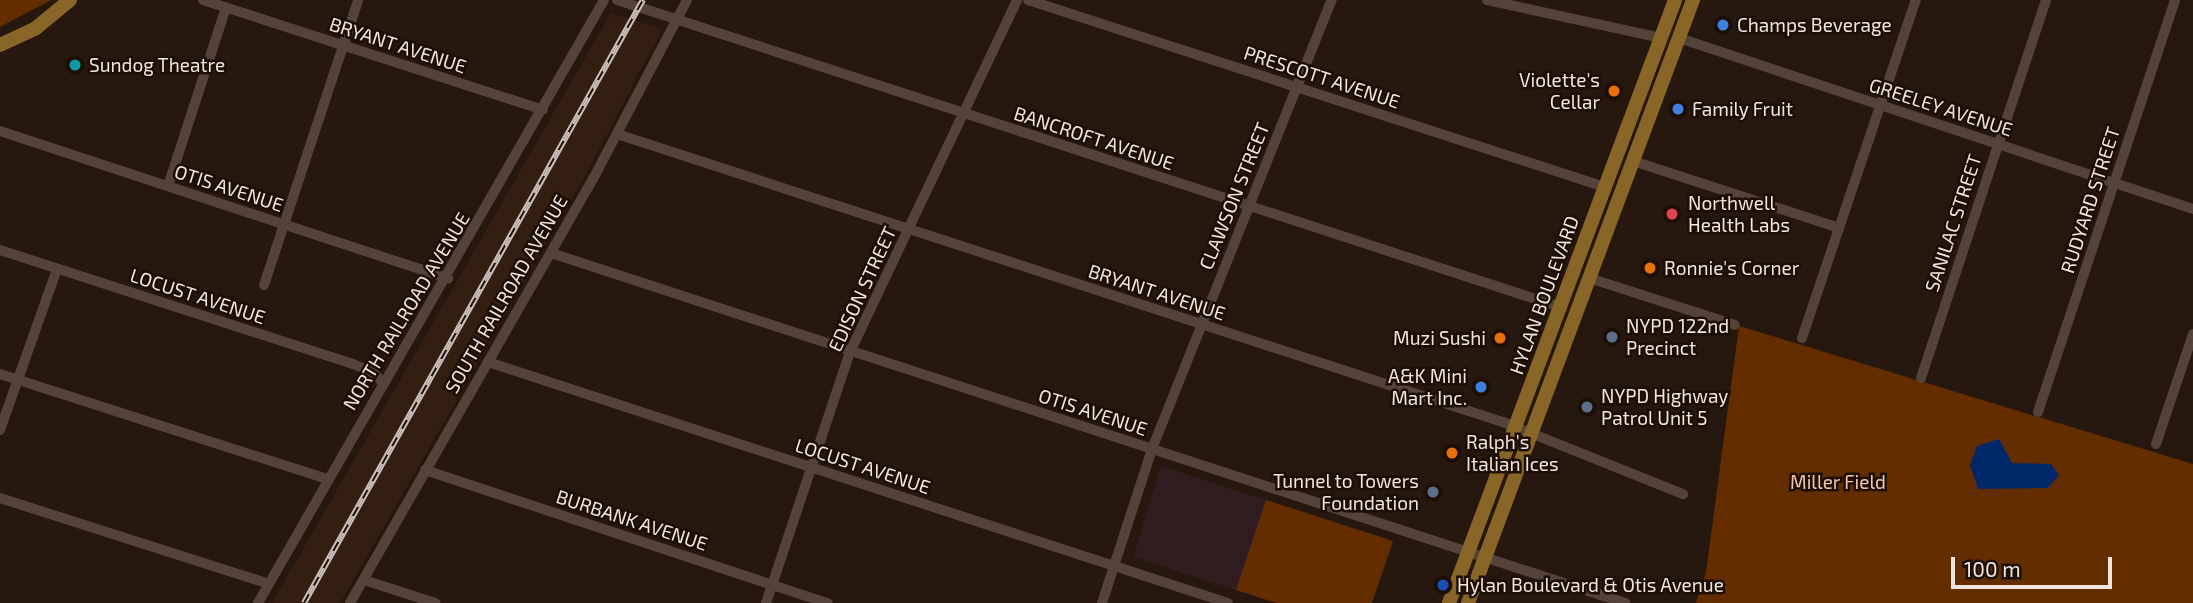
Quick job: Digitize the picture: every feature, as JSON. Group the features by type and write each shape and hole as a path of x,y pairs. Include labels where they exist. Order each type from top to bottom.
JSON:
{"main road":[{"path":"0,45 36,29 70,0"},
{"name":"HYLAN BOULEVARD","path":"1449,603 1675,0"},
{"name":"HYLAN BOULEVARD","path":"1468,603 1693,0"},
{"path":"1541,358 1558,363"}],"street":[{"name":"BRYANT AVENUE","path":"203,0 542,110"},
{"path":"264,285 358,0"},
{"name":"NORTH RAILROAD AVENUE","path":"258,603 382,382 404,355 604,0"},
{"name":"SOUTH RAILROAD AVENUE","path":"350,603 551,253 617,134 673,17 687,0"},
{"name":"EDISON STREET","path":"766,603 850,352 1017,0"},
{"name":"PRESCOTT AVENUE","path":"1028,0 1605,187"},
{"name":"CLAWSON STREET","path":"1102,603 1152,449 1332,0"},
{"path":"1487,0 1661,37"},
{"path":"1802,338 1916,0"},
{"name":"SANILAC STREET","path":"1921,378 2046,0"},
{"name":"RUDYARD STREET","path":"2038,412 2175,0"},
{"name":"BANCROFT AVENUE","path":"619,1 1560,307"},
{"path":"168,186 226,8"},
{"name":"GREELEY AVENUE","path":"1679,38 2193,209"},
{"name":"OTIS AVENUE","path":"0,131 448,278"},
{"name":"BRYANT AVENUE","path":"617,134 1515,427 1531,436 1683,494"},
{"path":"1633,161 1839,228"},
{"name":"LOCUST AVENUE","path":"0,250 353,364 374,373 382,382"},
{"name":"OTIS AVENUE","path":"551,253 1625,603"},
{"path":"0,430 57,269"},
{"path":"1589,278 1735,325"},
{"path":"2157,444 2193,334"},
{"name":"LOCUST AVENUE","path":"488,362 1228,603"},
{"path":"0,374 327,479"},
{"name":"BURBANK AVENUE","path":"425,470 828,603"},
{"path":"0,498 269,584"},
{"path":"364,580 435,603"}],"shaded area":[{"path":"611,13 662,29 586,174 340,603 272,603"},
{"path":"1161,466 1393,541 1372,603 1277,603 1133,557"}],"green space":[{"path":"0,0 51,0 0,27"},
{"name":"Miller Field","path":"1739,326 2193,464 2193,603 1696,603 1706,572"},
{"path":"1266,500 1393,541 1372,603 1277,603 1236,590"}],"water":[{"path":"1999,439 2012,463 2051,464 2059,475 2048,488 1978,489 1970,465 1977,446"}],"railway":[{"path":"304,603 643,0"}],"place":[{"name":"Champs Beverage","path":"1723,25"},
{"name":"Sundog Theatre","path":"75,65"},
{"name":"Violette's Cellar","path":"1614,91"},
{"name":"Family Fruit","path":"1678,109"},
{"name":"Northwell Health Labs","path":"1672,214"},
{"name":"Ronnie's Corner","path":"1650,268"},
{"name":"NYPD 122nd Precinct","path":"1612,337"},
{"name":"Muzi Sushi","path":"1500,338"},
{"name":"A&K Mini Mart Inc.","path":"1481,387"},
{"name":"NYPD Highway Patrol Unit 5","path":"1587,407"},
{"name":"Ralph's Italian Ices","path":"1452,453"},
{"name":"Tunnel to Towers Foundation","path":"1433,492"},
{"name":"Hylan Boulevard & Otis Avenue","path":"1443,585"}]}
